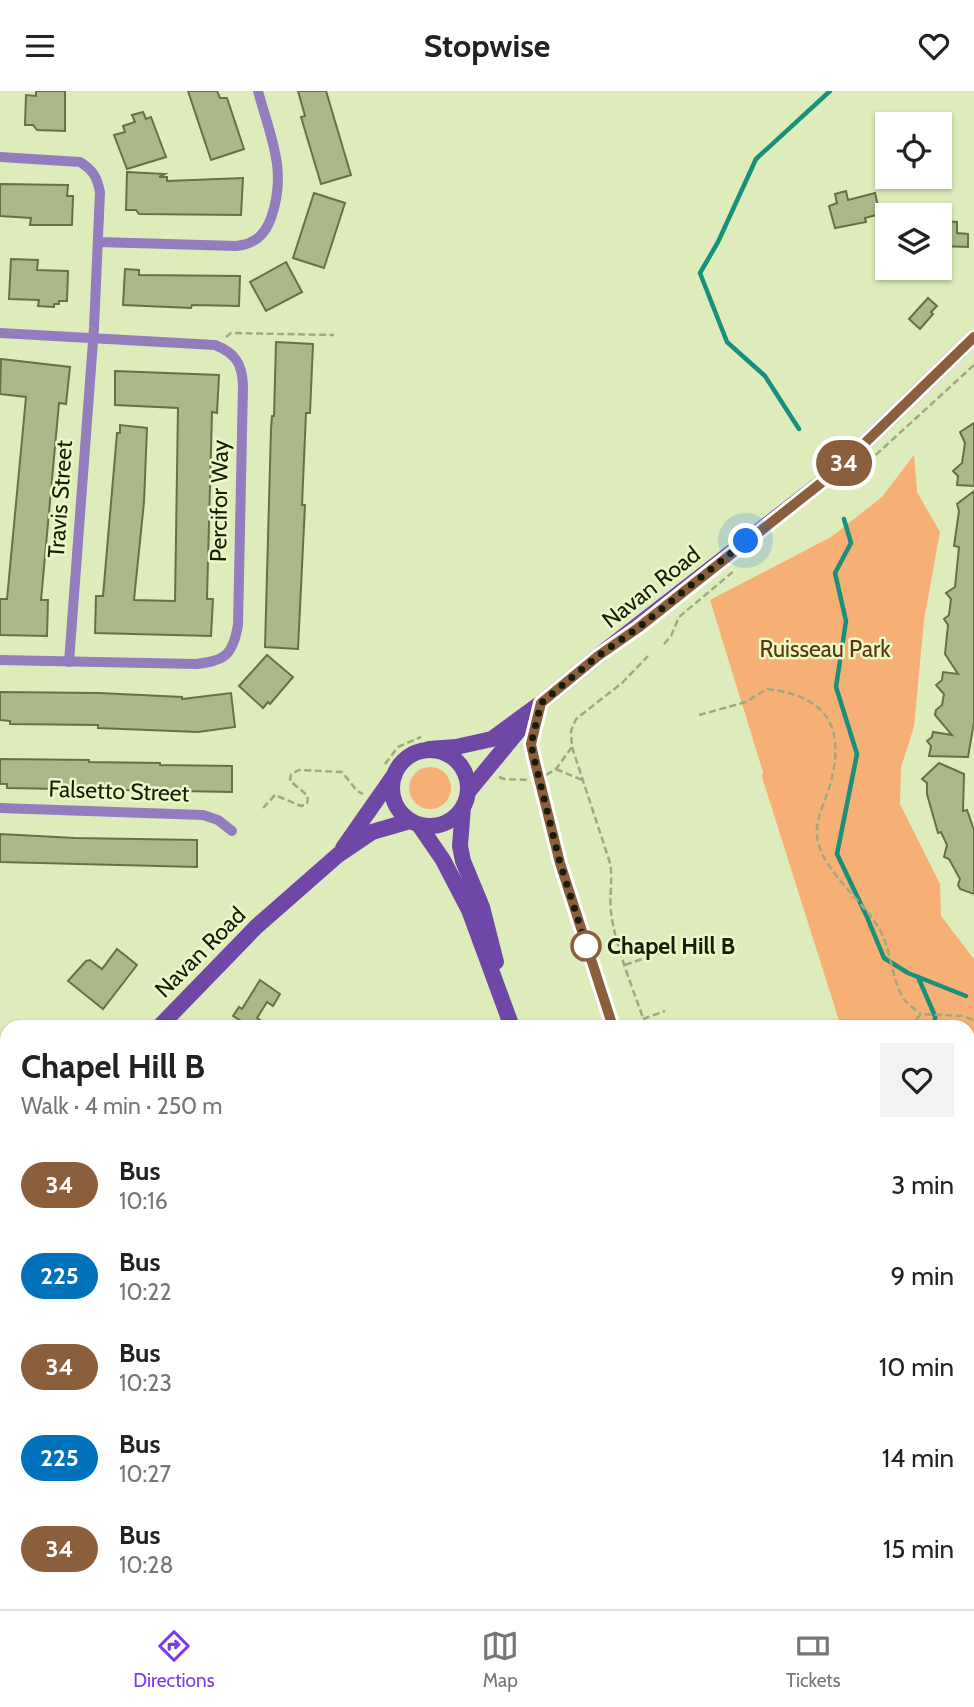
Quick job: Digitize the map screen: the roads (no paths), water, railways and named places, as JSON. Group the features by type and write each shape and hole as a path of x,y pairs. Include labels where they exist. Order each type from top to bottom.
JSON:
{"main road":[{"name":"Navan Road","path":"429,743 456,747 492,739 541,703 835,472 974,337"},
{"name":"Navan Road","path":"466,799 541,703"},
{"path":"499,988 495,952 488,926 467,874 460,846 466,799 464,771 450,755 429,743 410,755 396,769 388,772 396,807 414,823 443,860 469,910 510,1020"},
{"name":"Navan Road","path":"338,855 388,772"},
{"path":"414,823 433,827 445,823 456,817 466,799"},
{"name":"Navan Road","path":"166,1020 256,927 338,855 372,832 414,823"}],"street":[{"path":"98,242 236,246 257,240 267,228 275,207 280,173 258,91"},
{"name":"Travis Street","path":"0,157 72,160 91,169 100,192 93,339 69,662"},
{"path":"0,333 93,339"},
{"name":"Percifor Way","path":"0,660 196,664 224,658 231,651 238,625 242,371 238,360 228,350 215,345 93,339"},
{"name":"Falsetto Street","path":"0,808 203,815 218,820 232,831"}],"lane":[{"path":"541,703 531,744 538,778 560,863 610,1020"}],"waterway":[{"path":"799,429 765,376 727,342 700,273 718,242 756,159 830,91"},
{"path":"844,519 851,543 835,573 846,621 836,687 857,754 837,854 884,958 908,973 966,996"},
{"path":"918,977 935,1020"}],"place":[{"name":"Chapel Hill B","path":"586,946"}],"park label":[{"name":"Ruisseau Park","path":"825,649"}]}
